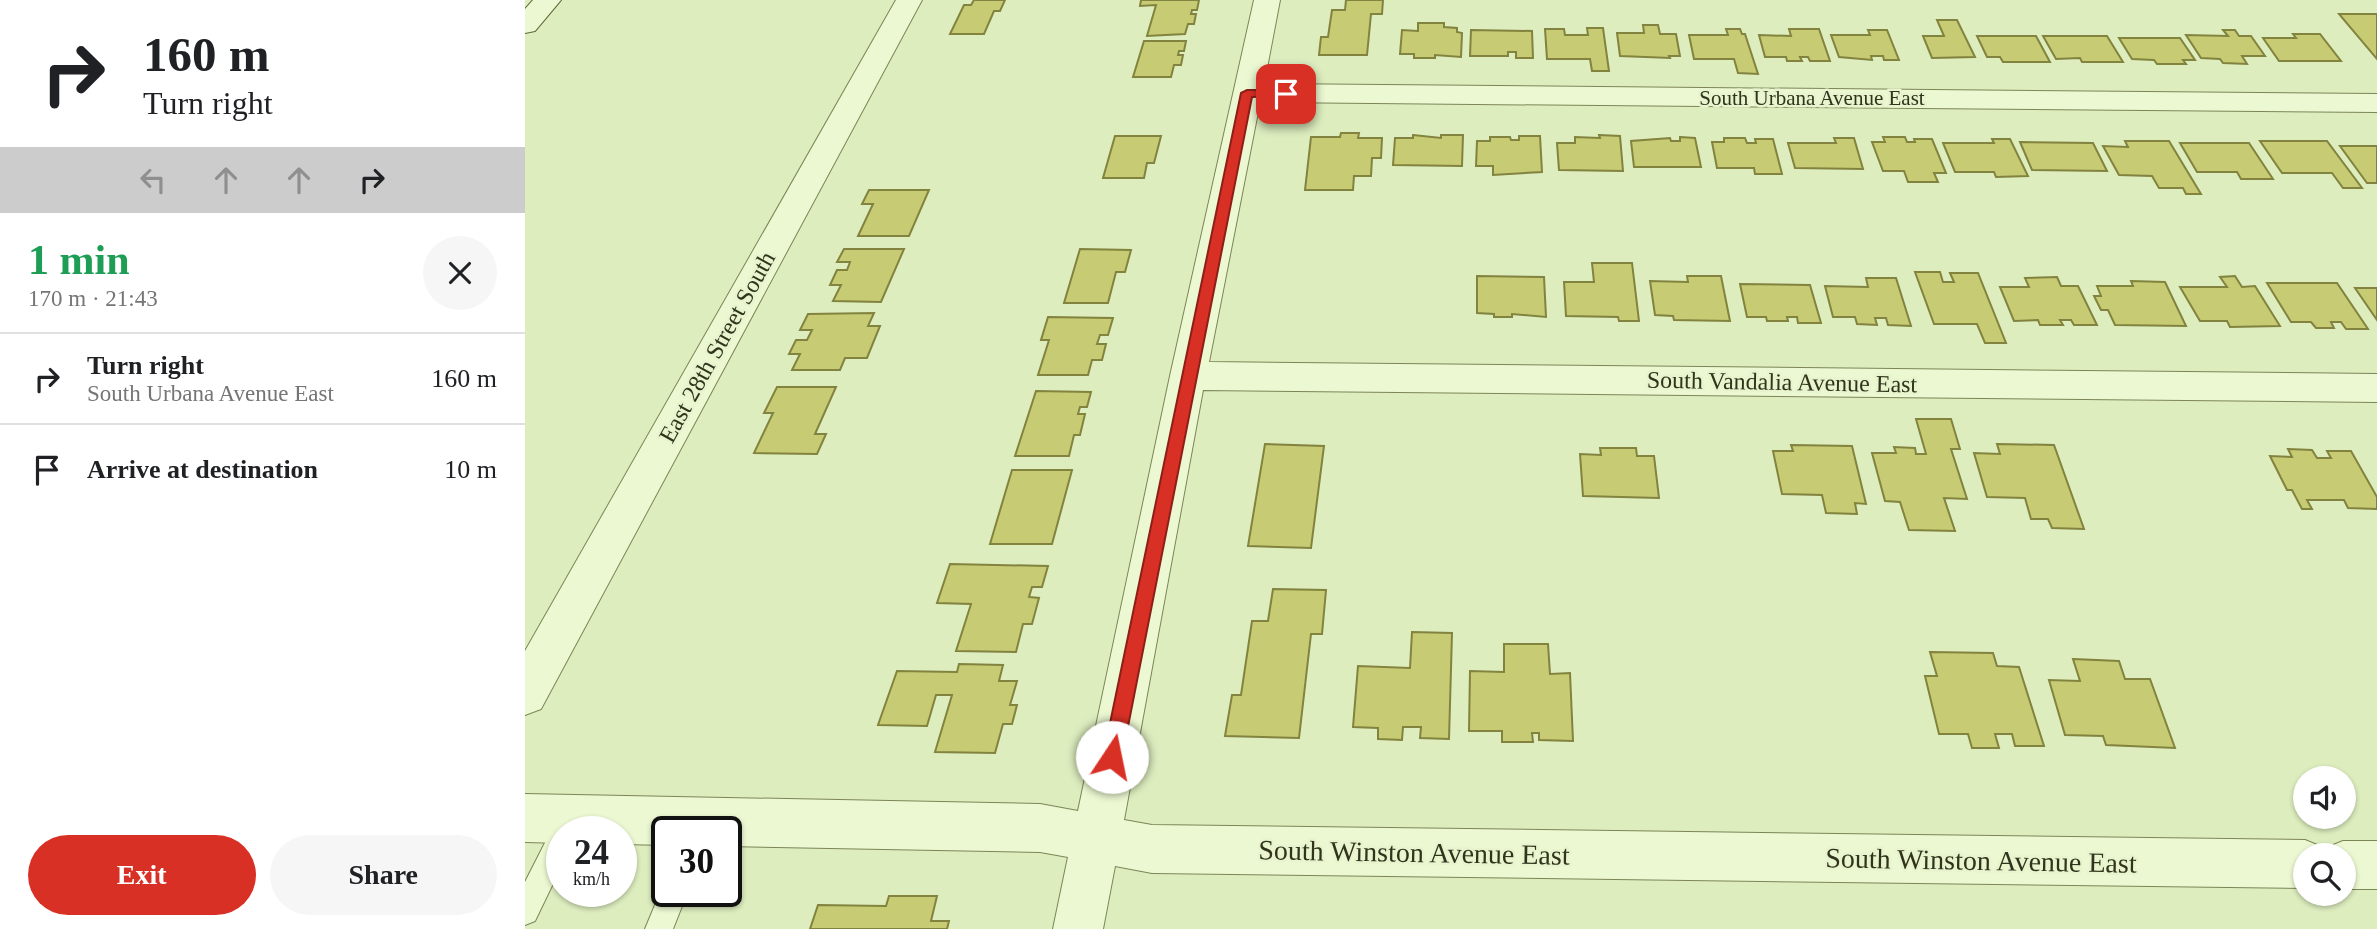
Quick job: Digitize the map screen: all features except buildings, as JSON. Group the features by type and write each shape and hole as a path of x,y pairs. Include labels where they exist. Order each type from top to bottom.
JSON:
{"street":[{"path":"525,25 548,0"},
{"name":"East 28th Street South","path":"525,694 908,0"},
{"path":"1078,929 1188,376 1267,0"},
{"name":"South Urbana Avenue East","path":"1247,93 2377,103"},
{"name":"South Vandalia Avenue East","path":"1188,376 2377,388"},
{"name":"South Winston Avenue East","path":"742,826 1040,828 1153,849 2293,864"},
{"path":"2356,865 2377,865"}],"lane":[{"path":"525,911 546,852"},
{"path":"659,929 668,907"}],"route":[{"path":"1112,757 1247,93 1286,94"}]}
